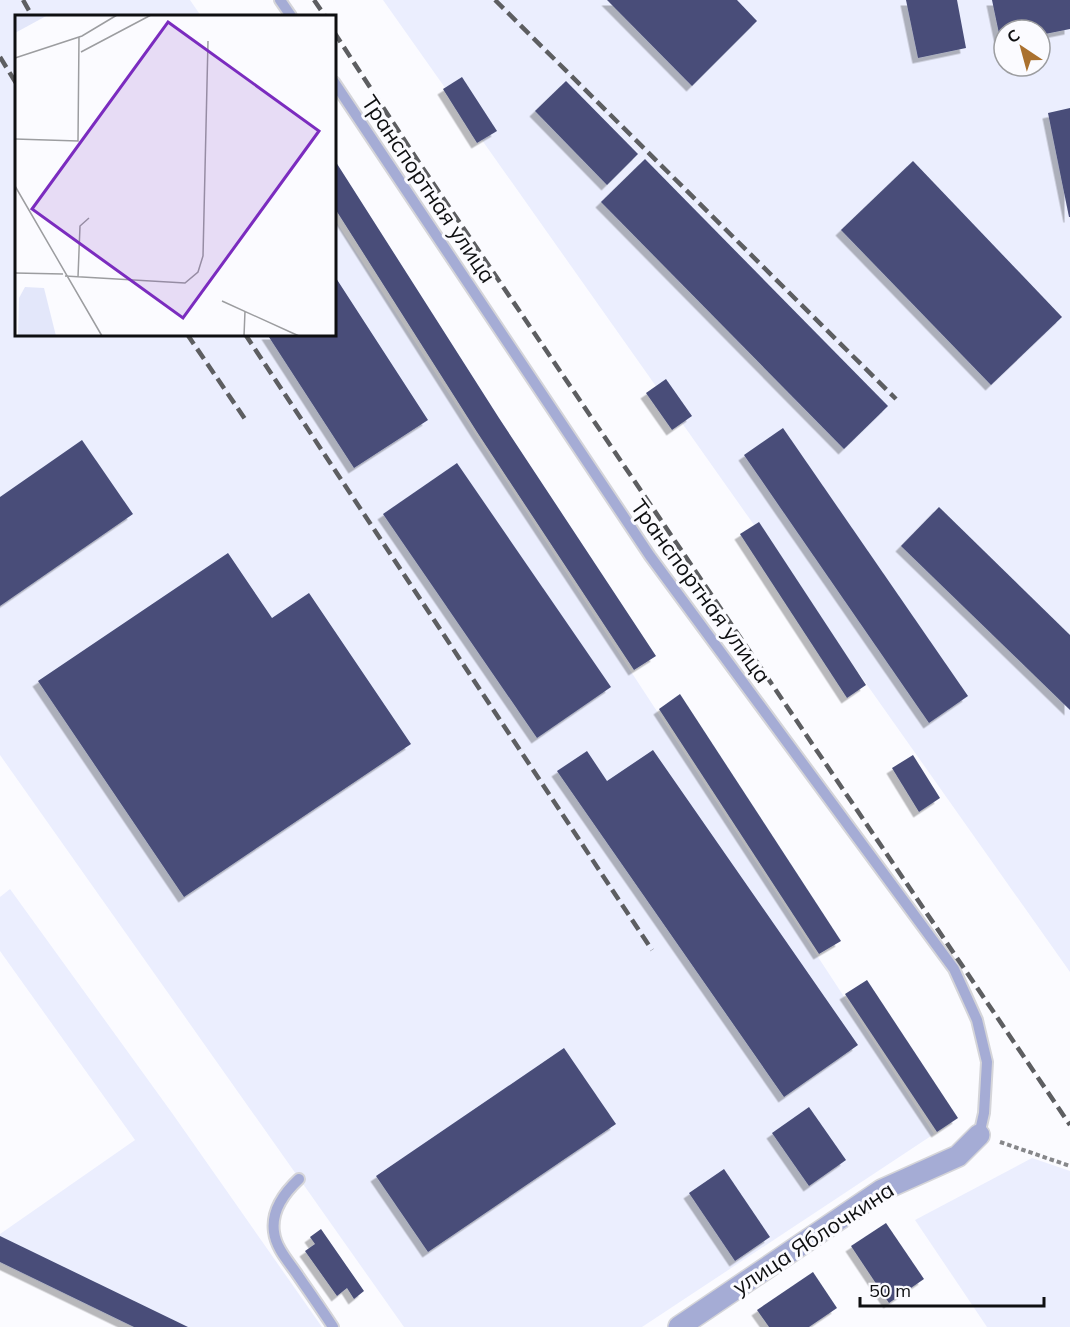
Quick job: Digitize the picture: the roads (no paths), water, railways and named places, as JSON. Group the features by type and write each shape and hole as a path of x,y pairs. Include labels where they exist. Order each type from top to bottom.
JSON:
{"street":[{"name":"улица Яблочкина","path":"679,1327 882,1190 958,1156 979,1135"}],"lane":[{"path":"280,0 290,15"},
{"name":"Транспортная улица","path":"336,85 650,556 954,969 976,1020 987,1062 984,1113 979,1135"},
{"path":"299,1179 280,1203 275,1215 274,1232 279,1248 333,1327"}],"railway":[{"path":"23,0 31,15"},
{"path":"314,0 324,15"},
{"path":"495,0 896,399"},
{"path":"336,35 420,164 1070,1125"},
{"path":"0,57 15,81"},
{"path":"188,336 245,419"},
{"path":"246,336 652,950"}]}
